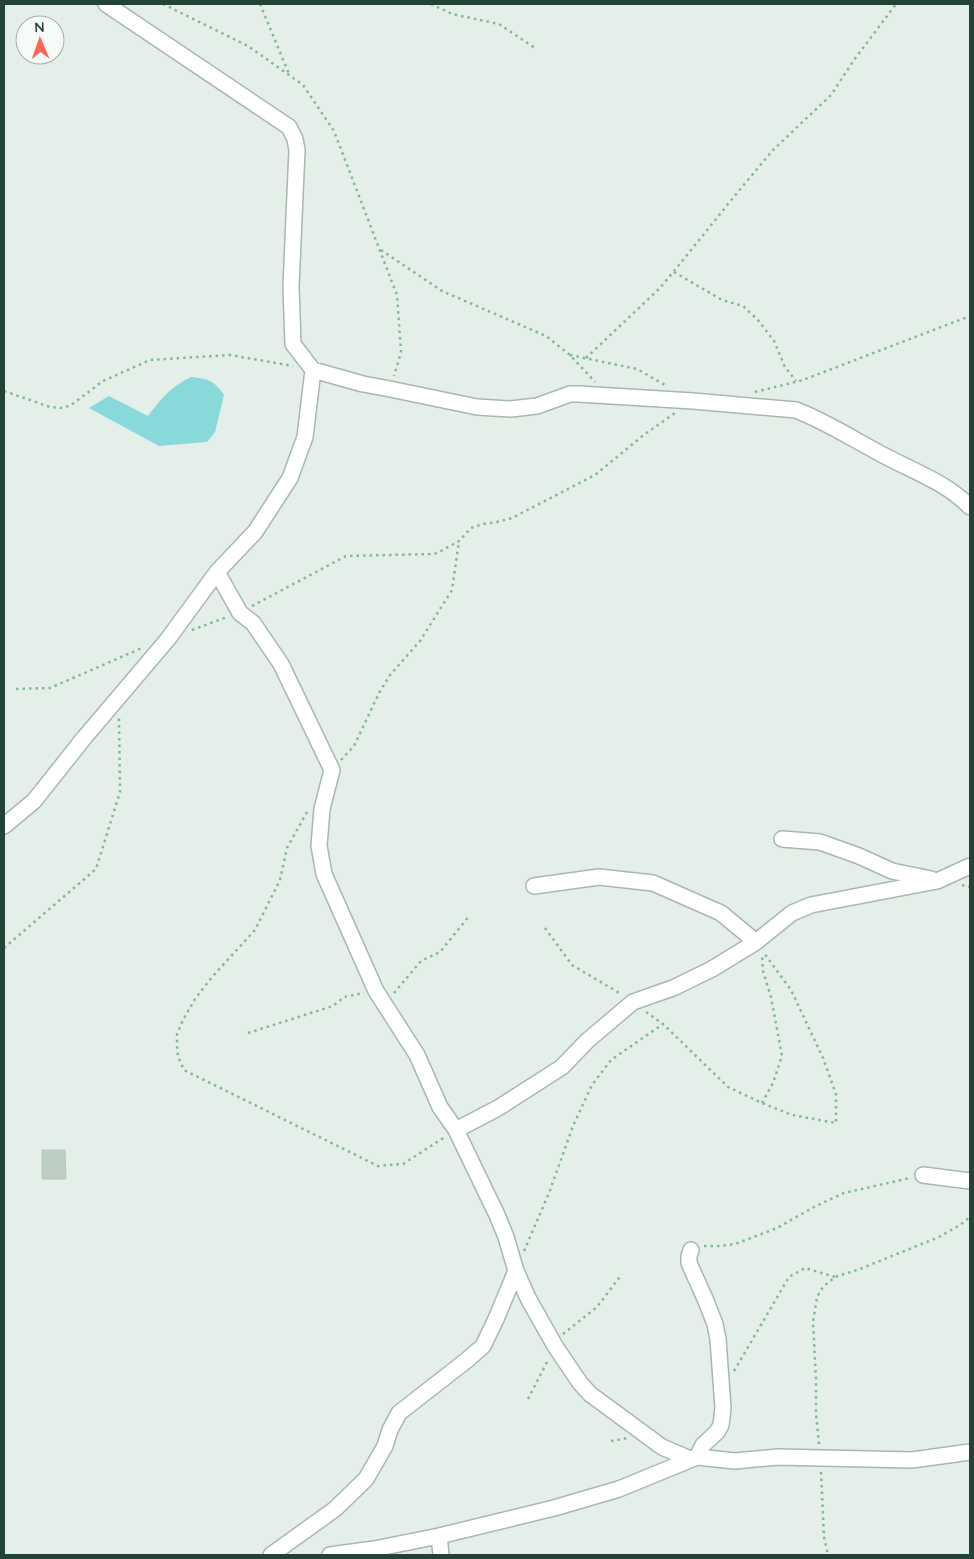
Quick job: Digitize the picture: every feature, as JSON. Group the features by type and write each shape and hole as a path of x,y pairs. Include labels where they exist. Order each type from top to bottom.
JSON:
{"street":[{"path":"106,4 289,127 295,139 297,150 291,286 293,344 313,370 363,384 477,407 510,409 537,406 570,394 693,401 796,410 942,484 960,496 970,507"},
{"path":"4,826 34,801 168,639 216,572 255,532 290,478 304,437 313,370"},
{"path":"216,572 240,613 253,623 281,664 332,770 322,809 319,846 324,874 376,991 416,1055 440,1107 456,1130 497,1215 516,1271 528,1298 580,1383 590,1394 662,1447 694,1458 735,1461 778,1457 912,1460 970,1452"},
{"path":"782,839 820,842 859,856 892,871 937,881"},
{"path":"456,1130 498,1108 562,1067 587,1041 633,1002 673,988 712,969 756,942 792,913 811,904 937,881 970,866"},
{"path":"534,886 599,877 653,883 722,913 756,942"},
{"path":"922,1175 970,1181"},
{"path":"330,1555 374,1549 439,1536 554,1508 597,1496 694,1458 703,1445 717,1432 721,1425 724,1408 717,1332 689,1263 688,1256 691,1250"},
{"path":"271,1555 335,1508 366,1479 385,1446 390,1430 399,1413 476,1353 488,1338 516,1271"},
{"path":"500,1308 528,1298"},
{"path":"439,1536 441,1555"}],"path":[{"path":"163,4 248,46 303,85 334,131 397,295 401,352 390,388"},
{"path":"260,4 290,76"},
{"path":"431,4 452,14 499,24 535,48"},
{"path":"586,358 660,288 736,193 767,158 831,95 854,60 896,4"},
{"path":"380,249 442,291 546,336 570,355 608,395"},
{"path":"673,272 722,300 742,306 758,320 774,341 784,368 796,381"},
{"path":"751,393 796,381 970,316"},
{"path":"4,391 50,407 64,408 104,381 150,360 230,355 313,370"},
{"path":"570,355 637,369 669,387"},
{"path":"16,688 50,688 131,652 240,613 346,556 434,554 459,541 471,528 512,518 594,475 644,434 693,401"},
{"path":"4,948 96,869 120,792 118,698"},
{"path":"545,928 572,965 633,1002 663,1024 728,1087 762,1103 792,1115 836,1123 836,1094 823,1058 790,990 762,950 763,971 771,997 782,1056 773,1083 762,1103"},
{"path":"516,1271 573,1126 592,1084 611,1060 663,1024"},
{"path":"184,1070 378,1166 403,1164 456,1130"},
{"path":"691,1250 700,1246 720,1246 751,1238 777,1228 844,1193 922,1175"},
{"path":"828,1555 824,1537 816,1414 813,1322 817,1297 823,1287 835,1277 860,1269 939,1237 970,1217"},
{"path":"723,1389 789,1277 805,1268 835,1277"},
{"path":"528,1399 561,1336 597,1307 622,1274"}],"water":[{"path":"191,377 210,381 224,395 215,432 207,442 159,446 89,408 109,396 148,416 166,394"}],"building":[{"path":"42,1150 65,1150 66,1179 42,1179"}]}
